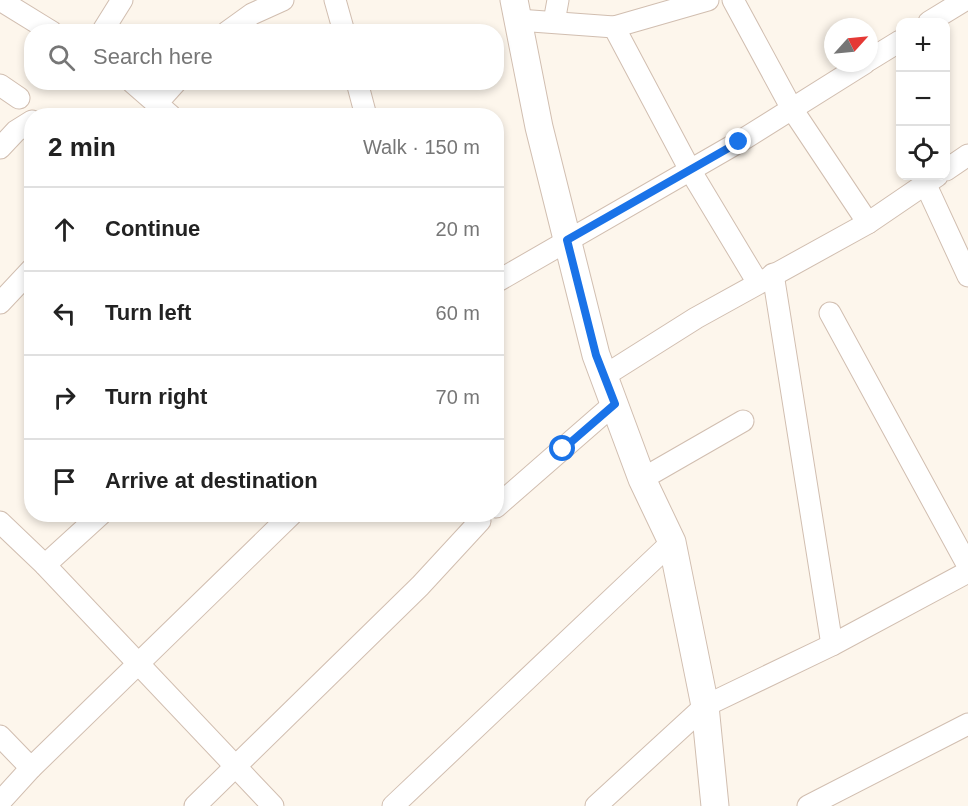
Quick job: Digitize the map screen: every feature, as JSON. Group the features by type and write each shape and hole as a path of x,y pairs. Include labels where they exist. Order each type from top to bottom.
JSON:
{"street":[{"path":"0,0 39,24"},
{"path":"107,24 122,0"},
{"path":"238,24 252,14 283,0"},
{"path":"335,0 342,24"},
{"path":"554,22 558,0"},
{"path":"708,0 614,27 554,22 516,10 539,127 596,355 642,479 672,542 705,706 715,806"},
{"path":"733,0 792,109 867,223"},
{"path":"936,18 965,0"},
{"path":"614,27 690,170 765,278 832,645"},
{"path":"878,54 896,43"},
{"path":"504,277 690,170 851,72"},
{"path":"0,85 19,98"},
{"path":"142,90 164,108"},
{"path":"165,108 173,90"},
{"path":"359,90 364,108"},
{"path":"0,148 24,126"},
{"path":"950,167 968,155"},
{"path":"604,376 765,278 867,223 930,180"},
{"path":"931,180 968,276"},
{"path":"0,303 24,278"},
{"path":"830,313 968,566"},
{"path":"504,500 615,404"},
{"path":"642,479 743,421"},
{"path":"0,522 45,565 234,768 273,806"},
{"path":"45,565 92,522"},
{"path":"0,802 31,768 139,666 284,522"},
{"path":"195,806 420,586 477,522"},
{"path":"393,806 672,542"},
{"path":"596,806 705,706 832,645 968,572"},
{"path":"808,806 968,724"},
{"path":"0,736 31,768"}],"route":[{"path":"563,449 615,404 596,355 567,240 739,142"}]}
